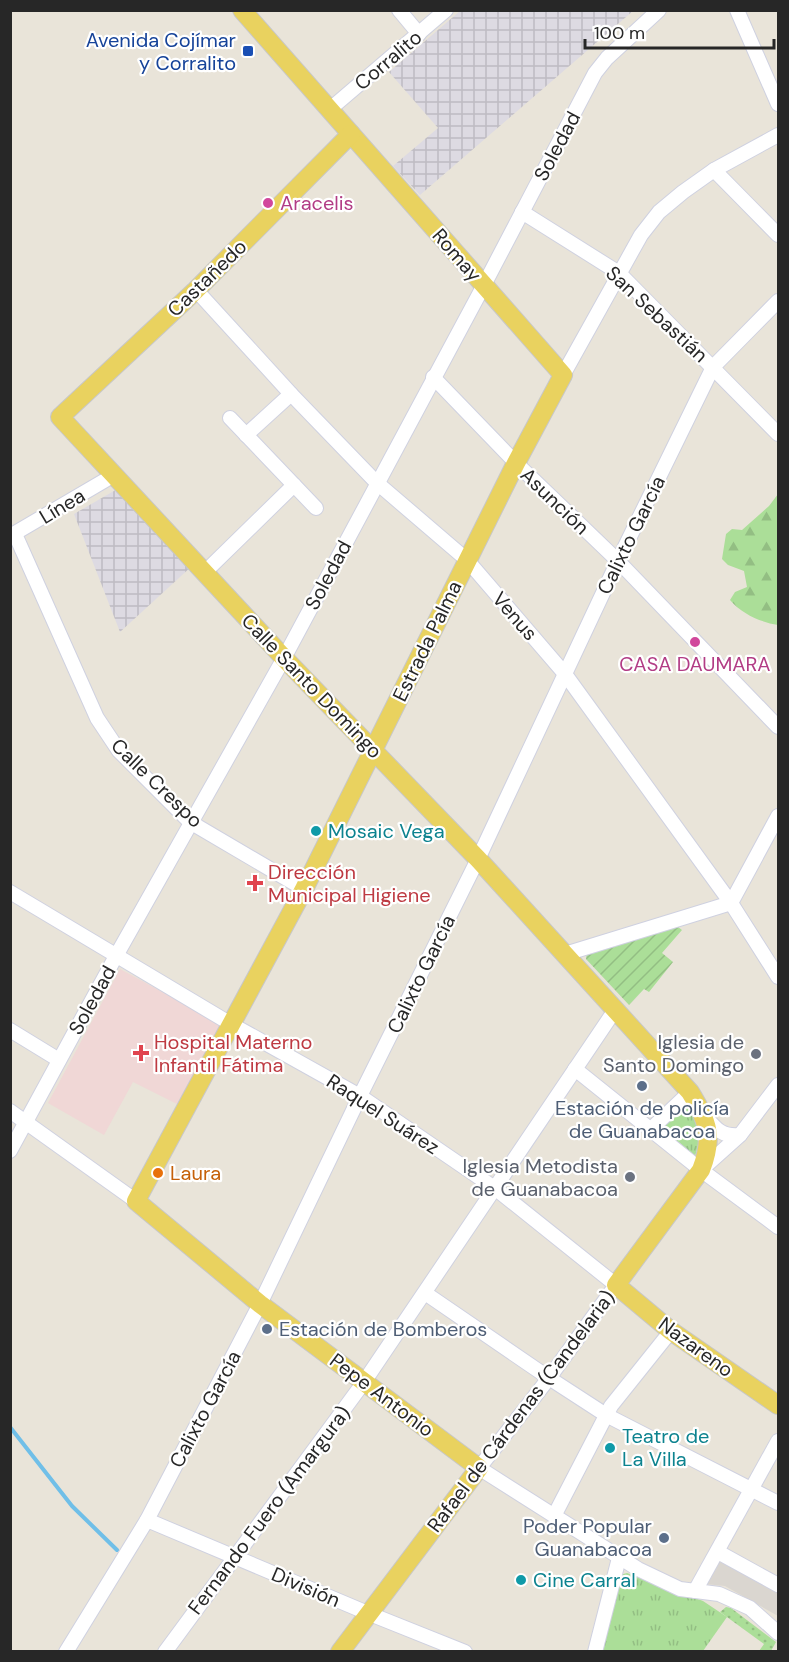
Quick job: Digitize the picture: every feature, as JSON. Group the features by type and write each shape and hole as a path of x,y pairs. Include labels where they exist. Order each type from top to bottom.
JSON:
{"main road":[{"name":"Romay","path":"242,10 563,375"},
{"name":"Castañedo","path":"60,417 196,290 351,134"},
{"name":"Estrada Palma","path":"136,1201 304,889 467,560 563,375"},
{"name":"Calle Santo Domingo","path":"60,417 284,657 478,859 690,1092 708,1127 708,1153 701,1170"},
{"name":"Rafael de Cárdenas (Candelaria)","path":"616,1285 701,1170"},
{"name":"Pepe Antonio","path":"136,1201 260,1304 479,1468"},
{"name":"Nazareno","path":"616,1285 671,1332 778,1405"},
{"name":"Rafael de Cárdenas (Candelaria)","path":"340,1652 479,1468"}],"street":[{"path":"399,10 419,34"},
{"name":"Corralito","path":"330,110 446,10"},
{"name":"Soledad","path":"10,1151 190,822 284,657 376,482 484,285 594,74 606,58 658,10"},
{"path":"738,10 778,105"},
{"name":"Estrada Palma","path":"563,375 640,235 659,212 682,192 714,170 778,135"},
{"path":"714,170 778,235"},
{"name":"San Sebastián","path":"522,212 619,273 778,434"},
{"name":"Venus","path":"196,290 291,394 376,482 467,560 565,674 731,903 778,977"},
{"name":"Calixto García","path":"66,1652 147,1520 260,1304 478,859 618,561 713,367 778,302"},
{"name":"Asunción","path":"434,377 516,463 618,561 778,727"},
{"path":"246,435 291,394"},
{"path":"230,418 316,508"},
{"name":"Línea","path":"13,535 114,475"},
{"path":"205,572 294,485"},
{"name":"Calle Crespo","path":"13,535 97,718 119,751 190,822 304,889"},
{"path":"565,954 731,903 778,816"},
{"name":"Raquel Suárez","path":"10,892 231,1024 360,1096 496,1189 616,1285"},
{"name":"Venus","path":"764,954 778,963"},
{"name":"Fernando Fuero (Amargura)","path":"165,1652 364,1382 615,1010"},
{"path":"10,1030 59,1060"},
{"path":"575,1069 701,1170 778,1227"},
{"path":"701,1170 740,1135 778,1085"},
{"path":"651,1130 690,1092"},
{"name":"Pepe Antonio","path":"10,1111 136,1201"},
{"path":"701,1111 723,1133 729,1136 740,1135"},
{"name":"Rafael de Cárdenas (Candelaria)","path":"479,1468 549,1378 616,1285"},
{"path":"425,1293 606,1415 753,1488 778,1503"},
{"path":"554,1516 606,1415 671,1332"},
{"path":"695,1590 778,1441"},
{"name":"Pepe Antonio","path":"479,1468 620,1558 680,1589 719,1594 750,1608 778,1633"},
{"name":"División","path":"147,1520 465,1652"},
{"path":"718,1552 778,1586"},
{"path":"595,1652 620,1558"}],"shaded area":[{"path":"460,11 633,11 420,195 393,166 438,128 389,72"},
{"path":"119,488 192,566 120,632 74,514"},
{"name":"Hospital Materno Infantil Fátima","path":"120,969 221,1024 181,1106 133,1082 104,1135 48,1103"},
{"path":"724,1550 778,1580 778,1616 725,1586 705,1584"}],"green space":[{"path":"778,494 778,625 752,617 730,600 735,592 747,587 744,571 728,565 722,559 726,534 732,529 742,530 769,506"},
{"path":"678,927 682,930 662,953 673,962 649,992 644,989 629,1005 586,959 587,952"},
{"path":"688,1101 699,1127 695,1156 662,1128"},
{"path":"627,1573 703,1601 727,1617 703,1651 599,1652 620,1575"},
{"path":"726,1607 731,1608 776,1642 771,1651 759,1651 764,1644 720,1612"}],"waterway":[{"path":"10,1427 72,1506 117,1550"}],"place":[{"name":"Avenida Cojímar y Corralito","path":"248,51"},
{"name":"Aracelis","path":"268,203"},
{"name":"CASA DAUMARA","path":"695,642"},
{"name":"Mosaic Vega","path":"316,831"},
{"name":"Dirección Municipal Higiene","path":"255,883"},
{"name":"Hospital Materno Infantil Fátima","path":"141,1053"},
{"name":"Iglesia de Santo Domingo","path":"756,1054"},
{"name":"Estación de policía de Guanabacoa","path":"642,1086"},
{"name":"Laura","path":"158,1173"},
{"name":"Iglesia Metodista de Guanabacoa","path":"630,1177"},
{"name":"Estación de Bomberos","path":"267,1329"},
{"name":"Teatro de La Villa","path":"610,1448"},
{"name":"Poder Popular Guanabacoa","path":"664,1538"},
{"name":"Cine Carral","path":"521,1580"}]}
